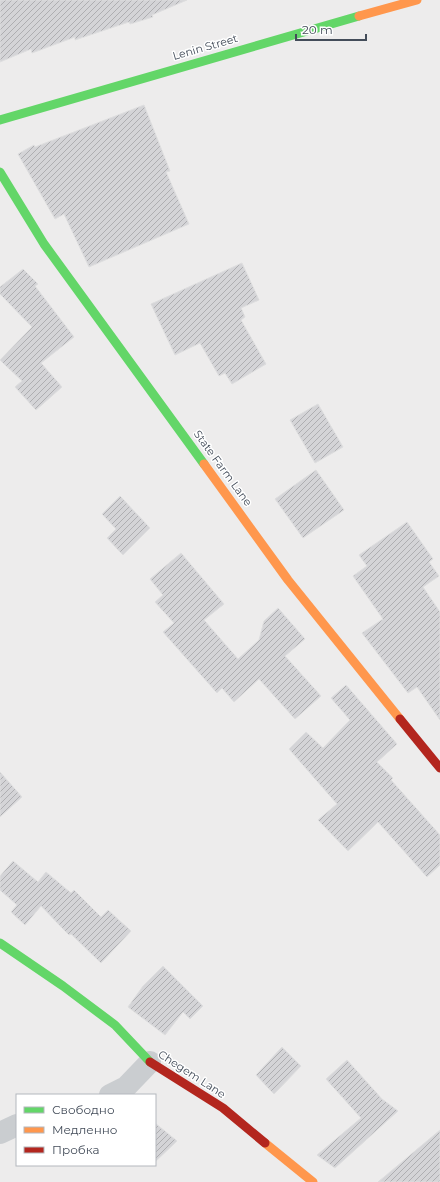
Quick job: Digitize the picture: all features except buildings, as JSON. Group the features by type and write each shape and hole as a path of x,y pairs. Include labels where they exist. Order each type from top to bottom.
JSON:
{"street":[{"name":"Lenin Street","path":"0,120 297,33 417,0"},
{"name":"State Farm Lane","path":"0,172 44,244 288,580 440,768"},
{"name":"Chegem Lane","path":"0,943 63,986 115,1025 150,1062 223,1108 313,1182"},
{"path":"112,1094 126,1087 150,1062"},
{"path":"0,1133 16,1125"}],"traffic: fast":[{"path":"0,120 359,16"},
{"path":"0,172 44,244 204,464"},
{"path":"0,943 63,986 115,1025 150,1062"}],"traffic: slow":[{"path":"359,16 417,0"},
{"path":"204,464 288,580 400,719"},
{"path":"265,1143 313,1182"}],"traffic: jam":[{"path":"400,719 440,768"},
{"path":"150,1062 223,1108 265,1143"}]}
